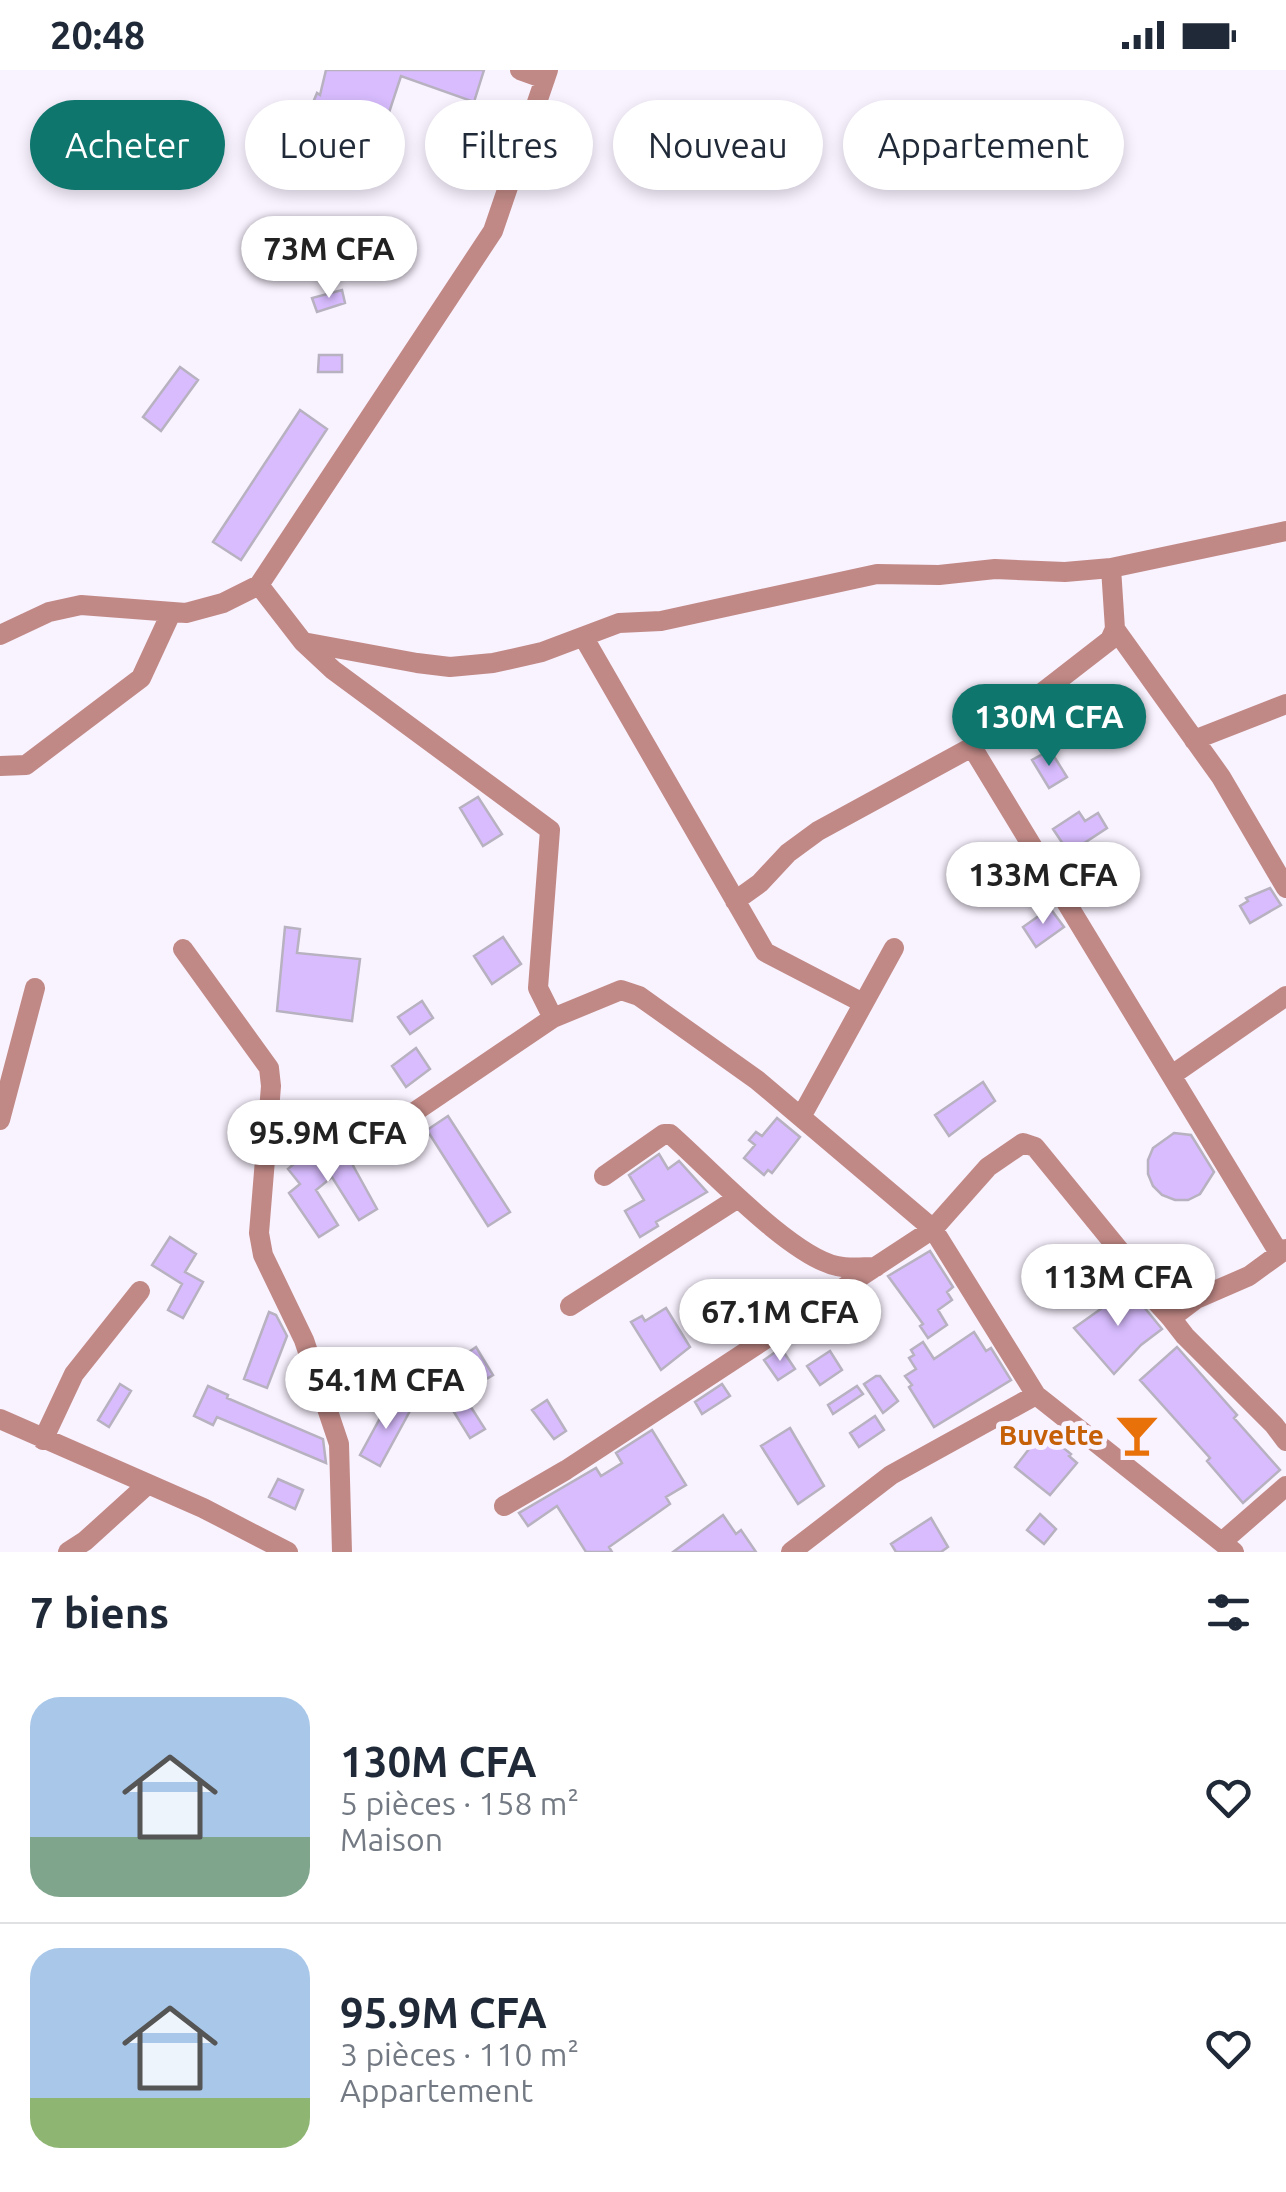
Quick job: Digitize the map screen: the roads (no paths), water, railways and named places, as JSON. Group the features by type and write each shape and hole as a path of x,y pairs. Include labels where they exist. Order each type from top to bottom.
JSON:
{"street":[{"path":"0,635 49,612 81,605 170,613 223,604 259,585 492,232 546,74 520,70"},
{"path":"303,642 450,667 493,664 631,620 662,621 876,574 1112,568 1286,531"},
{"path":"736,901 760,883 788,853 818,832 972,747 1110,640 1114,630 1112,568"},
{"path":"259,585 303,642 333,670 550,830 538,988 552,1018"},
{"path":"0,766 26,765 141,678 170,613"},
{"path":"1114,630 1222,777 1286,888"},
{"path":"584,638 771,957 863,1003"},
{"path":"1194,740 1286,704"},
{"path":"972,747 1282,1251 1249,1276 1196,1299 1171,1318"},
{"path":"801,1117 894,948"},
{"path":"184,949 269,1068 271,1086 259,1234 263,1255 304,1340 339,1444 342,1552"},
{"path":"0,1120 35,988"},
{"path":"410,1115 552,1018 621,990 639,996 756,1080 933,1229 1036,1395 1228,1547 1286,1486"},
{"path":"1172,1075 1283,1003"},
{"path":"604,1176 664,1134 670,1134 738,1198 822,1262 839,1267 877,1267"},
{"path":"504,1506 566,1470 933,1229 988,1167 1022,1143 1029,1143 1070,1188 1185,1336 1282,1427"},
{"path":"570,1306 738,1198"},
{"path":"43,1440 74,1374 140,1291"},
{"path":"791,1552 892,1475 1036,1395"},
{"path":"0,1419 203,1508 288,1552"},
{"path":"0,1443 19,1430"},
{"path":"82,1548 148,1484"}],"place":[{"name":"Buvette","path":"1137,1435"}]}
